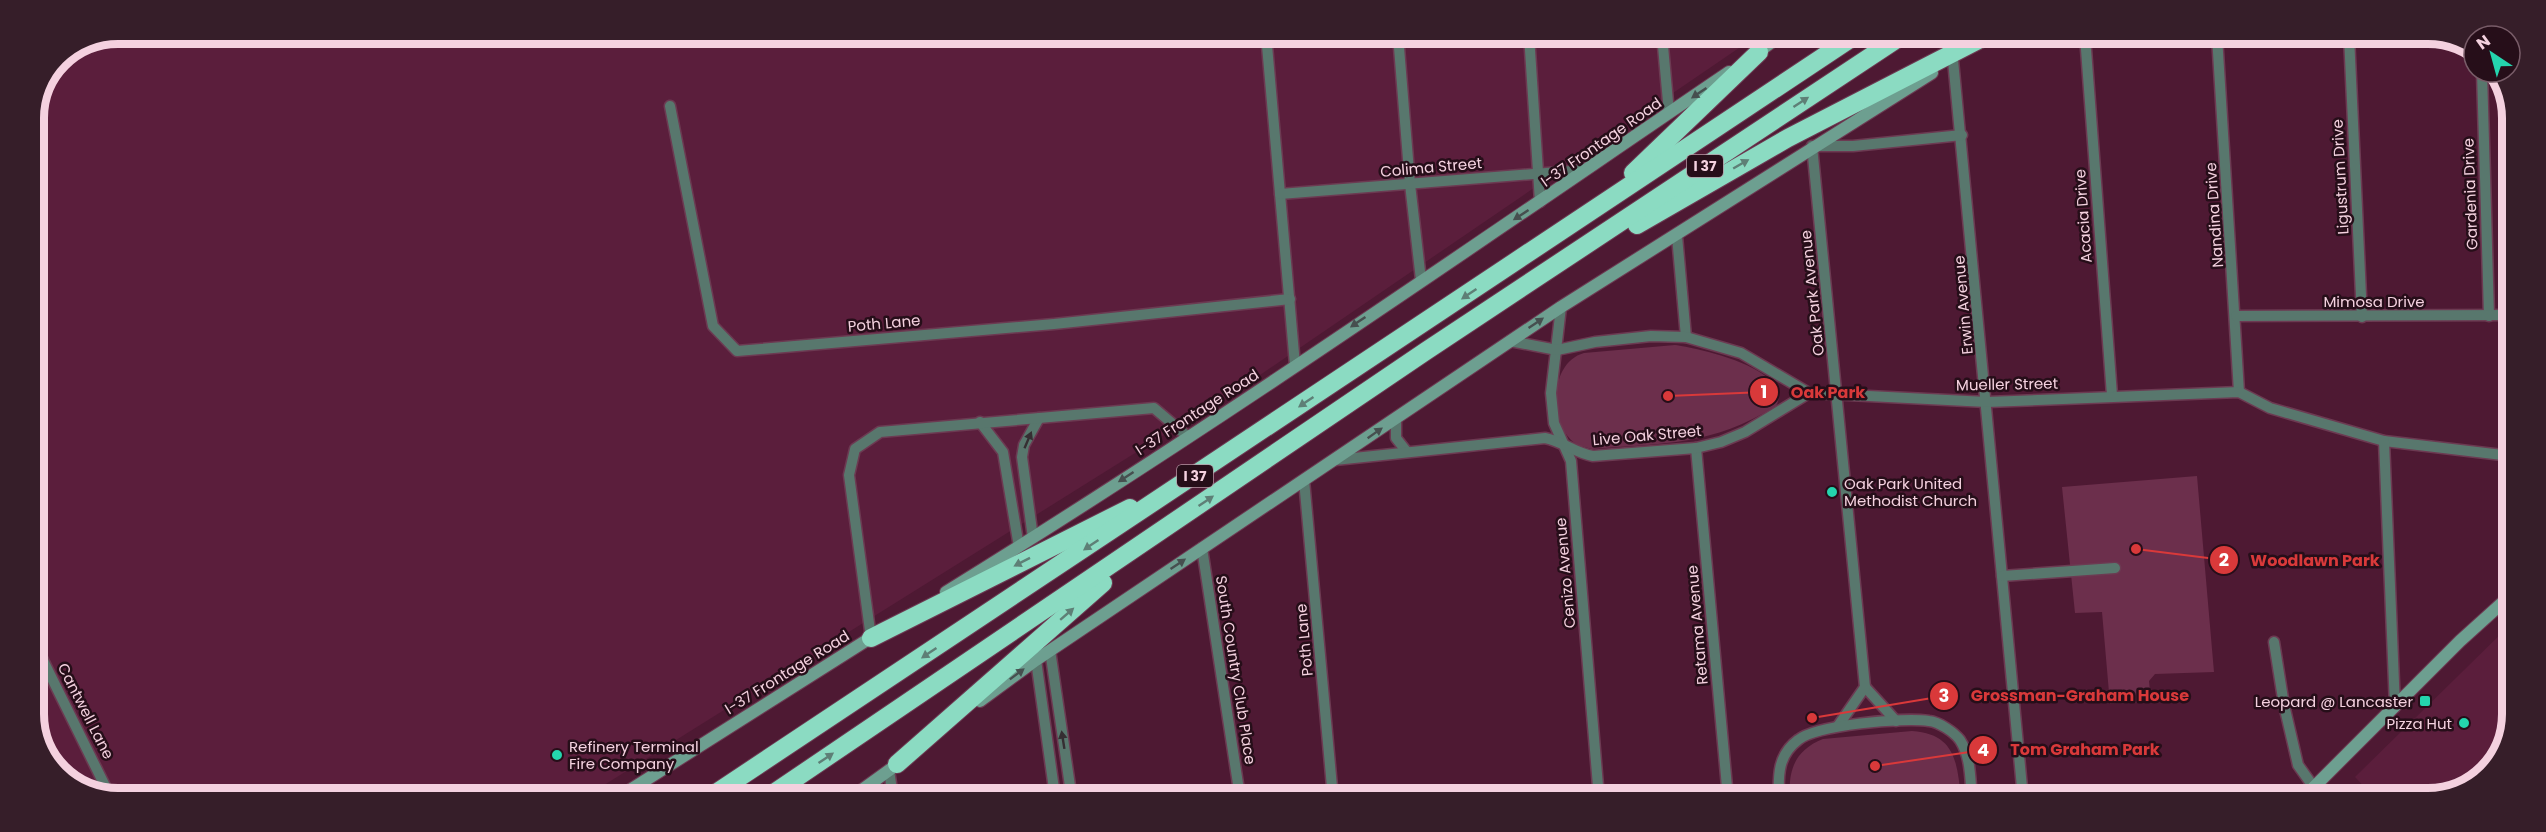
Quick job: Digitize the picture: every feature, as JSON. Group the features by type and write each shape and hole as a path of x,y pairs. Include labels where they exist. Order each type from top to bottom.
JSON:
{"highway":[{"name":"I 37","path":"725,788 1844,43"},
{"name":"I 37","path":"781,788 1508,297 1891,43"},
{"path":"1508,297 1546,281 1684,196 1788,138 1973,43"},
{"path":"1596,210 1759,52"},
{"path":"871,638 1125,510 1170,492"},
{"path":"893,767 1158,534"}],"main road":[{"name":"I-37 Frontage Road","path":"633,788 1033,538 1540,202 1771,43"},
{"path":"864,788 1050,650 1510,341 1977,43"},
{"path":"2316,788 2502,603"}],"street":[{"path":"1267,43 1295,365"},
{"path":"1399,43 1410,184 1421,280"},
{"path":"1530,43 1540,173 1540,202"},
{"path":"1663,43 1669,113"},
{"name":"Acacia Drive","path":"2086,43 2112,395"},
{"name":"Nandina Drive","path":"2217,43 2239,392"},
{"name":"Ligustrum Drive","path":"2349,43 2362,317"},
{"name":"Erwin Avenue","path":"1953,60 1962,135 2022,788"},
{"name":"Gardenia Drive","path":"2482,84 2489,316"},
{"name":"Poth Lane","path":"670,106 713,326 737,351 1054,324 1290,299"},
{"path":"1845,126 1846,134 1853,146"},
{"path":"1812,147 1853,146 1962,135"},
{"name":"Oak Park Avenue","path":"1812,147 1838,393 1865,687"},
{"name":"Colima Street","path":"1280,194 1584,170"},
{"path":"1677,236 1686,337"},
{"name":"Cenizo Avenue","path":"1561,307 1551,393 1554,423 1571,461 1598,788"},
{"name":"Mimosa Drive","path":"2236,316 2502,315"},
{"path":"1510,341 1557,350 1595,342 1652,336 1686,337 1741,353 1809,393"},
{"name":"Mueller Street","path":"1809,393 1987,402 2112,395 2239,392 2270,408 2384,441 2502,455"},
{"name":"Live Oak Street","path":"1335,460 1545,438 1580,454 1593,456 1696,448 1745,432 1809,393"},
{"path":"871,638 849,475 855,449 880,432 1154,408 1187,436"},
{"path":"1033,538 1022,471 1024,445 1039,418"},
{"path":"1396,418 1396,438 1407,452"},
{"path":"980,422 1000,445 1019,547"},
{"path":"2384,441 2395,707"},
{"name":"Retama Avenue","path":"1696,448 1727,788"},
{"path":"1007,473 1022,471"},
{"name":"Poth Lane","path":"1304,480 1332,788"},
{"name":"South Country Club Place","path":"1202,548 1239,788"},
{"path":"2002,576 2115,568"},
{"path":"2274,642 2284,705 2298,765 2314,788"},
{"path":"1050,650 1069,788"},
{"path":"1036,660 1054,788"},
{"name":"Cantwell Lane","path":"44,662 106,788"},
{"path":"1838,726 1865,687 1896,721"},
{"path":"1779,788 1778,774 1783,756 1797,740 1812,731 1838,726 1896,721 1930,721 1945,727 1959,739 1967,756 1971,788"},
{"path":"893,767 893,788"}],"shaded area":[{"path":"118,43 1746,43 1263,373 599,788 108,788 89,783 69,770 49,743 44,719 43,118 49,89 56,77 65,65 89,49"},
{"path":"1675,345 1723,356 1759,372 1772,382 1778,393 1776,406 1730,429 1687,440 1592,449 1578,445 1571,440 1559,418 1556,391 1559,378 1573,358 1584,353"},
{"path":"2197,476 2214,672 2155,674 2149,681 2151,702 2110,704 2102,612 2075,613 2062,487"},
{"path":"2502,633 2502,724 2495,747 2481,767 2461,781 2443,787 2365,788 2355,777"},
{"path":"1912,731 1927,733 1946,744 1952,752 1960,788 1790,788 1795,762 1806,749 1823,739"}],"place":[{"name":"Oak Park","path":"1668,396"},
{"name":"Oak Park United Methodist Church","path":"1832,492"},
{"name":"Woodlawn Park","path":"2136,549"},
{"name":"Leopard @ Lancaster","path":"2425,701"},
{"name":"Grossman-Graham House","path":"1812,718"},
{"name":"Pizza Hut","path":"2464,723"},
{"name":"Refinery Terminal Fire Company","path":"557,755"},
{"name":"Tom Graham Park","path":"1875,766"}]}
